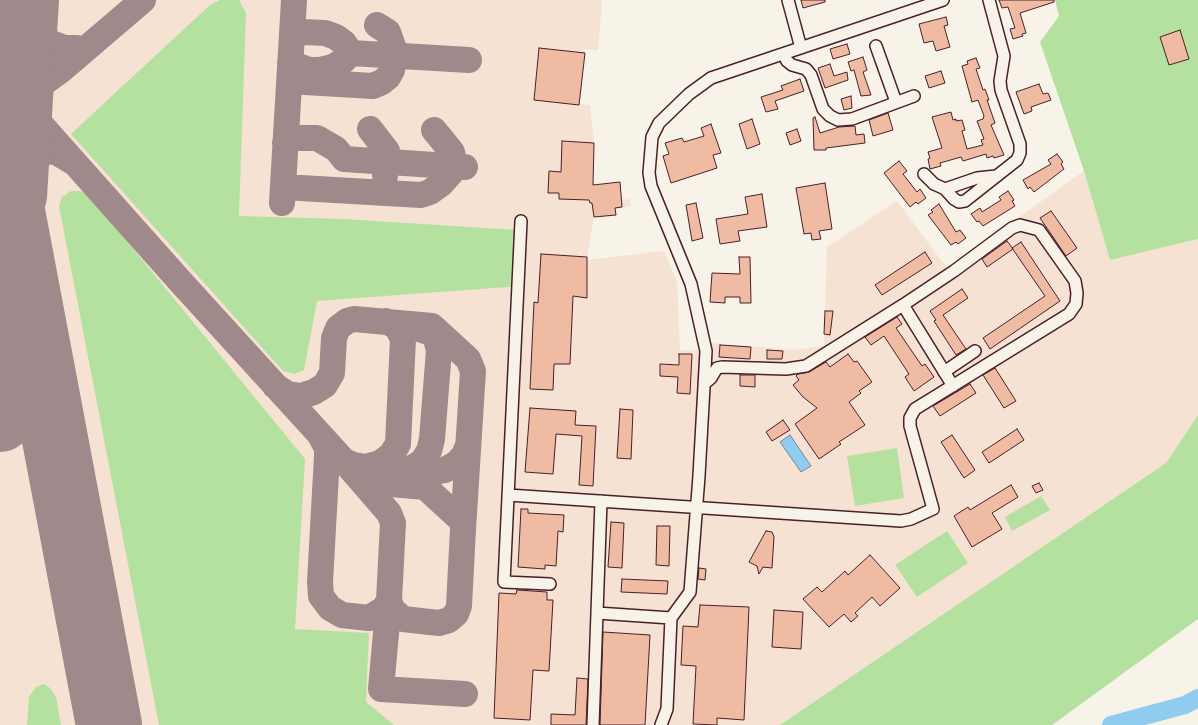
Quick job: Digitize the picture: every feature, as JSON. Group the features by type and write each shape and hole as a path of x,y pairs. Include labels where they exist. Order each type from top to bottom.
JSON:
{"street":[{"path":"788,0 801,48"},
{"path":"661,725 667,709 671,618 690,592 697,506 706,351 691,284 651,186 648,173 652,137 659,123 689,94 711,78 784,55 943,0"},
{"path":"924,174 934,184 945,189 954,199 960,202 965,201 1017,160 1020,153 1020,144 1001,90 1000,81 1004,56 989,0"},
{"path":"876,46 896,102"},
{"path":"784,55 787,61 792,65 806,70 812,75 823,109 830,116 838,120 852,119 914,96"},
{"path":"945,189 977,178 996,176"},
{"path":"522,221 504,582 550,584"},
{"path":"508,495 697,506 901,521 922,515 933,510 910,426 910,418 915,409 1069,314 1076,304 1077,293 1075,281 1039,230 1020,225 1012,228 954,271 903,305 806,366 786,369 722,367 717,368 711,378 704,384"},
{"path":"903,305 952,386"},
{"path":"944,372 975,351"},
{"path":"593,725 601,501"},
{"path":"597,613 671,618"}],"shaded area":[{"path":"0,0 602,0 598,50 585,49 579,104 590,105 594,143 593,185 620,182 622,200 630,199 631,206 615,208 616,215 594,217 587,260 664,251 677,282 680,350 712,351 712,343 794,350 824,346 827,247 897,201 947,268 1084,171 1110,260 1198,239 1198,415 1166,463 780,725 0,725"}],"green space":[{"path":"220,0 239,0 246,13 239,216 344,219 517,230 521,286 317,301 304,370 294,374 283,371 71,134 210,5"},
{"path":"1055,0 1198,0 1198,239 1110,260 1084,171 1040,42 1059,16"},
{"path":"71,191 81,191 90,196 305,459 295,629 369,633 366,702 394,725 159,725 59,206 62,197"},
{"path":"1198,415 1198,619 1052,725 780,725 1166,463"},
{"path":"897,448 904,498 855,506 847,456"},
{"path":"1041,496 1050,510 1012,531 1005,517"},
{"path":"947,531 968,563 917,597 895,565"},
{"path":"44,684 50,688 56,697 61,725 27,725 29,697 36,687"}],"water":[{"path":"790,435 811,466 801,472 780,442"}],"building":[{"path":"801,0 825,0 825,2 803,8"},
{"path":"999,0 1054,0 1054,2 1020,13 1026,33 1022,34 1023,36 1013,39 1010,29 1015,28 1008,7 1002,8"},
{"path":"946,17 948,25 944,26 950,47 936,51 933,41 924,43 919,24"},
{"path":"1180,30 1189,59 1169,65 1160,37"},
{"path":"847,44 850,54 833,59 830,49"},
{"path":"539,48 585,53 579,105 534,100"},
{"path":"863,57 867,70 863,72 871,95 861,96 854,70 851,71 848,62"},
{"path":"976,58 980,68 976,69 983,90 985,89 989,100 987,100 995,123 991,125 1004,155 994,158 993,156 987,158 986,154 963,161 961,157 940,163 941,166 930,169 928,159 930,158 928,152 942,148 932,117 951,112 953,120 962,120 965,130 962,131 967,149 983,145 981,140 984,139 977,121 983,119 984,116 978,100 972,102 962,66 968,64 967,61"},
{"path":"830,64 834,76 847,72 848,80 825,88 818,68"},
{"path":"941,71 945,83 929,88 925,76"},
{"path":"800,79 804,91 775,101 778,109 766,112 761,97 783,90 781,86"},
{"path":"1039,84 1043,94 1048,93 1051,100 1031,107 1032,111 1024,114 1016,92"},
{"path":"851,96 852,108 844,110 841,99"},
{"path":"888,113 893,130 873,136 869,120"},
{"path":"815,117 820,133 839,127 855,126 856,135 864,134 865,143 826,148 826,150 814,150 813,118"},
{"path":"752,119 760,144 747,149 739,124"},
{"path":"711,124 721,153 713,155 717,168 671,183 663,156 669,154 665,143 682,138 684,142 704,136 701,128"},
{"path":"797,129 801,141 790,145 786,133"},
{"path":"562,141 594,143 593,185 620,182 622,207 615,208 616,215 594,217 592,203 590,203 589,200 559,199 559,193 548,193 549,171 561,172"},
{"path":"1057,154 1063,162 1061,164 1064,169 1034,192 1030,187 1028,189 1023,180 1051,164 1048,160"},
{"path":"899,161 907,171 903,174 917,192 920,189 926,198 918,204 916,202 910,207 884,173"},
{"path":"825,183 832,229 819,231 821,239 812,240 811,233 804,234 796,188"},
{"path":"1008,191 1014,200 1012,201 1015,206 983,226 979,221 977,222 971,214 980,208 982,212 1001,200 999,197"},
{"path":"762,194 767,227 738,231 740,241 720,244 716,219 748,214 745,197"},
{"path":"696,203 703,238 692,241 686,205"},
{"path":"939,204 956,232 960,230 966,238 958,244 956,242 951,245 928,215 933,212 931,210"},
{"path":"1051,211 1077,248 1066,256 1040,218"},
{"path":"1007,241 1013,249 987,267 982,259"},
{"path":"1021,242 1060,301 990,349 983,338 1045,296 1012,248"},
{"path":"925,252 932,263 882,295 875,285"},
{"path":"541,254 587,257 587,298 573,296 570,364 554,364 553,390 530,389 534,302 538,303"},
{"path":"739,257 750,257 751,303 740,303 740,297 725,297 725,303 710,302 712,273 740,274"},
{"path":"962,289 968,298 943,315 966,349 956,355 934,321 936,320 930,311"},
{"path":"825,311 833,311 830,335 824,334"},
{"path":"897,317 902,324 896,328 922,366 925,364 934,377 914,391 905,377 909,374 884,336 871,345 865,337"},
{"path":"720,345 751,347 750,359 719,357"},
{"path":"767,350 783,351 782,359 767,359"},
{"path":"679,354 692,354 690,394 677,393 678,377 660,376 660,364 679,365"},
{"path":"848,354 854,362 857,361 872,382 859,391 861,393 849,402 865,425 839,442 841,444 819,459 795,424 817,408 803,397 793,385 799,380 796,376 798,374 809,372 826,362 830,367"},
{"path":"995,368 1016,401 1004,408 983,375"},
{"path":"740,375 755,375 755,387 740,386"},
{"path":"970,384 976,393 940,416 933,406"},
{"path":"530,408 576,411 575,425 596,426 593,486 579,485 582,436 556,434 553,474 525,472"},
{"path":"620,409 633,410 631,459 617,458"},
{"path":"783,420 790,430 772,441 766,432"},
{"path":"1017,429 1024,440 989,463 982,452"},
{"path":"952,435 975,470 964,478 941,442"},
{"path":"1039,483 1043,490 1036,493 1032,486"},
{"path":"1011,485 1018,497 992,513 1002,529 972,547 954,516 968,507 970,510"},
{"path":"521,509 528,509 528,513 564,515 563,532 558,531 556,566 545,565 545,569 518,567"},
{"path":"611,522 624,523 622,568 608,567"},
{"path":"657,526 670,526 669,566 656,565"},
{"path":"766,531 772,532 774,537 772,568 763,567 759,574 757,566 749,562"},
{"path":"870,555 900,588 880,606 872,597 855,613 858,616 851,622 844,614 829,627 803,599 817,587 822,592 845,571 848,575"},
{"path":"699,568 706,569 705,580 698,579"},
{"path":"622,579 668,581 667,594 621,592"},
{"path":"517,590 547,592 547,600 553,600 549,671 533,670 530,720 494,718 499,593 516,594"},
{"path":"700,605 749,607 744,720 717,718 717,725 693,724 696,666 681,665 683,626 698,627"},
{"path":"774,610 803,612 801,649 772,647"},
{"path":"603,632 650,635 645,725 600,725"},
{"path":"577,678 588,679 586,725 551,725 551,714 575,715"}],"waterway":[{"path":"1111,725 1185,705 1198,698"}],"taxiway":[{"path":"0,72 7,81 20,86 38,87 60,71 143,0"},
{"path":"282,203 294,0"},
{"path":"25,7 33,25 41,36 51,43 64,48 77,48"},
{"path":"305,82 373,86 382,82 388,77 392,70 394,49 388,32 377,25"},
{"path":"292,37 303,32 325,33 336,37 344,43 351,53"},
{"path":"0,39 22,55 62,55 84,48"},
{"path":"290,63 309,70 320,70 333,67 343,61 351,53 469,60"},
{"path":"20,86 42,126 179,280 344,461 389,513 393,523 389,600 384,609 369,618 342,615 330,608 321,596 320,582 327,456 327,448 321,437"},
{"path":"370,129 387,151 385,176"},
{"path":"283,187 421,195 430,192 441,184 451,173 454,162 452,152 434,130"},
{"path":"285,143 295,138 317,138 336,149 344,159 465,167"},
{"path":"13,210 21,163 34,151 56,152 73,162"},
{"path":"275,386 288,394 301,396 314,392 325,385 332,373 334,338 338,328 347,321 354,319 432,326 468,359 473,371 463,529"},
{"path":"344,461 354,465 366,467 380,463 391,455 398,444 403,339 397,327 386,321"},
{"path":"396,470 412,468 422,462 429,451 432,439 439,350 436,339 431,333 422,330"},
{"path":"402,470 434,472 445,470 457,463 464,455 468,445"},
{"path":"356,475 369,482 425,487 462,521 463,529 459,606 456,614 449,620 439,623 403,619 392,609 389,600"},
{"path":"389,600 381,689 465,694"}],"runway":[{"path":"14,196 26,0"},
{"path":"0,148 109,725"},
{"path":"0,419 7,309"}]}
